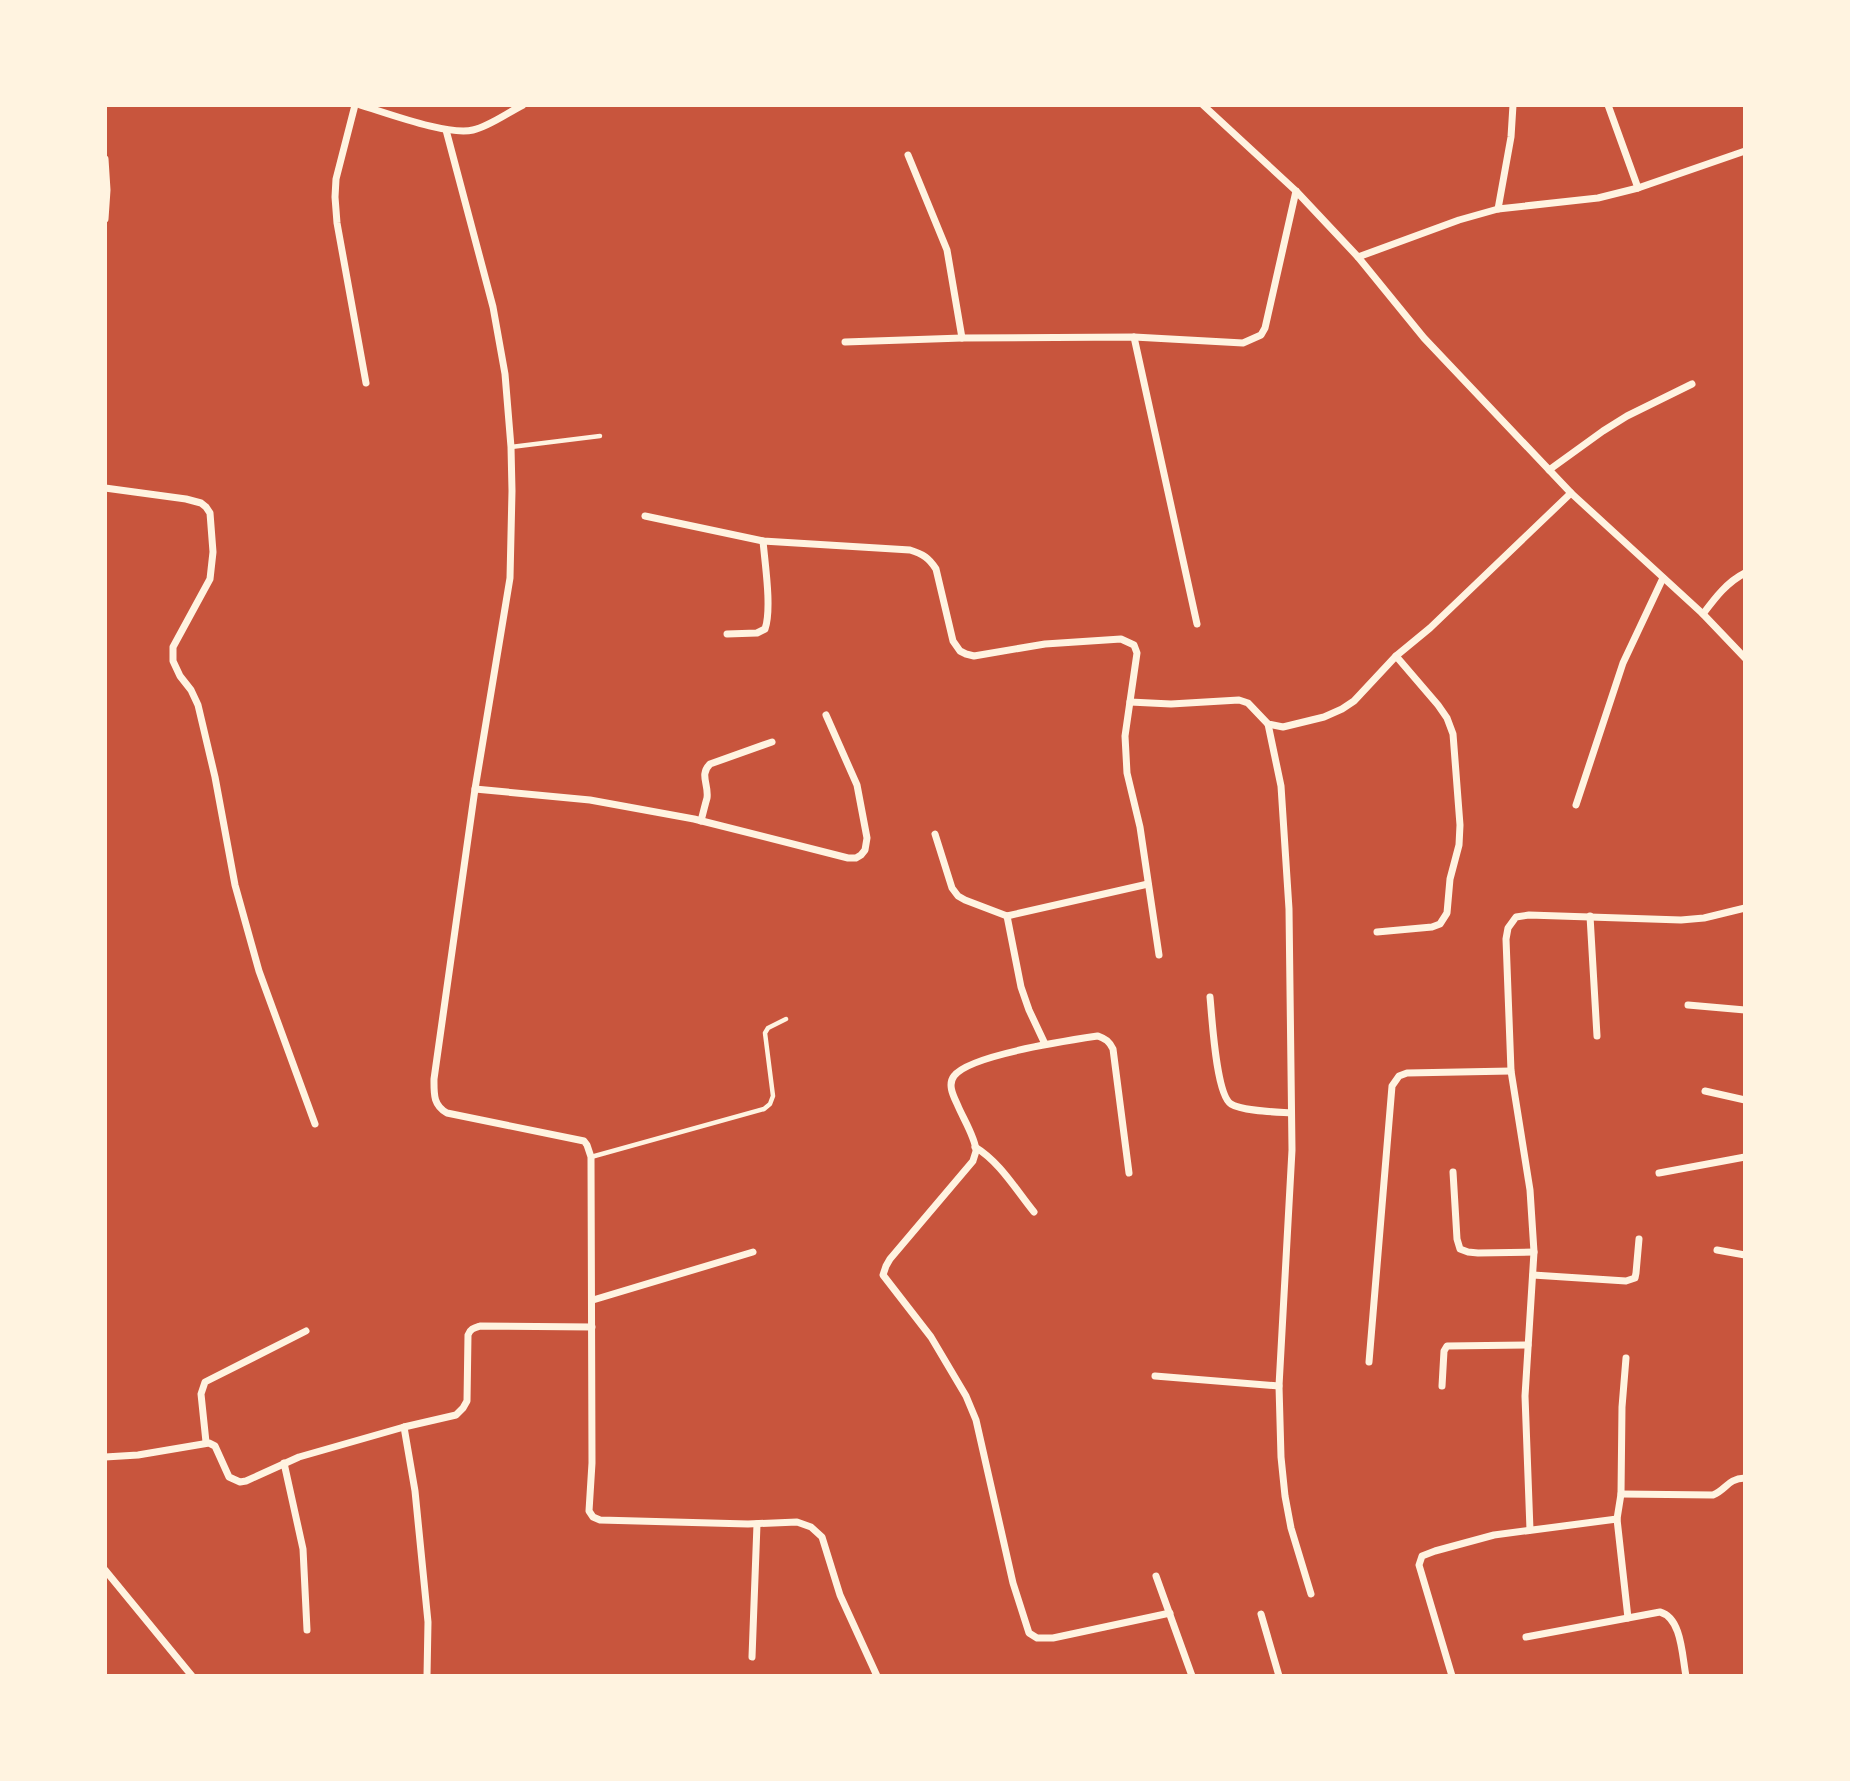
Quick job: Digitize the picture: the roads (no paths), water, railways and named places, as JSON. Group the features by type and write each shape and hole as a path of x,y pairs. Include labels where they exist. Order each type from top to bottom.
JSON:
{"street":[{"path":"366,383 337,223 335,197 336,179 357,105 446,130 463,132 523,105"},
{"path":"1203,105 1296,191 1358,257 1424,338 1571,493 1703,614 1745,658"},
{"path":"1498,208 1511,137 1513,105"},
{"path":"1608,105 1638,188"},
{"path":"446,130 493,307 505,374 511,447 510,578 475,789 434,1079 436,1104 447,1113 583,1141 590,1150 593,1300 589,1511 593,1517 600,1520 757,1524 797,1522 817,1531 822,1537 840,1595 877,1676"},
{"path":"1358,257 1498,208 1598,198 1638,188 1745,151"},
{"path":"908,155 947,250 962,338"},
{"path":"105,159 105,219"},
{"path":"845,342 1134,337 1243,343 1261,335 1265,328 1296,191"},
{"path":"1134,337 1197,624"},
{"path":"1549,470 1602,431 1692,384"},
{"path":"105,488 186,499 201,503 210,513 213,552 210,579 173,647 173,661 191,690 200,713 235,885 259,971 314,1124"},
{"path":"1268,724 1283,727 1324,717 1354,701 1396,656 1430,628 1571,493"},
{"path":"645,516 763,541 911,550 921,554 930,559 936,569 953,641 960,652 965,654 974,656 1045,644 1121,639 1134,645 1137,653 1125,736 1127,773 1140,827 1159,955"},
{"path":"727,634 757,633 765,629 767,604 763,541"},
{"path":"1703,614 1737,576 1745,573"},
{"path":"1576,805 1623,663 1663,578"},
{"path":"1377,932 1440,924 1447,913 1450,880 1459,845 1460,825 1452,734 1447,718 1396,656"},
{"path":"1130,702 1171,704 1239,700 1248,703 1268,724 1281,786 1289,909 1292,1150 1279,1386 1281,1457 1292,1528 1311,1594"},
{"path":"475,789 590,800 701,821 856,858 865,850 867,838 857,785 826,715"},
{"path":"701,821 707,792 704,770 710,764 772,742"},
{"path":"935,834 958,896 1007,916 1148,884"},
{"path":"1530,1530 1525,1396 1534,1252 1530,1190 1511,1071 1506,939 1508,928 1516,917 1529,915 1681,920 1704,918 1745,908"},
{"path":"1007,916 1021,987 1045,1044"},
{"path":"1590,916 1597,1036"},
{"path":"1210,997 1219,1083 1226,1100 1240,1108 1291,1113"},
{"path":"1688,1005 1745,1010"},
{"path":"1129,1173 1113,1049 1105,1038 1098,1036 1045,1044 968,1065 954,1075 951,1083 952,1093 974,1141 976,1152 969,1166 890,1259 883,1275 931,1337 966,1396 976,1420 1013,1583 1029,1633 1037,1638 1053,1638 1170,1613"},
{"path":"1369,1362 1392,1086 1399,1076 1407,1073 1511,1071"},
{"path":"1704,1091 1745,1100"},
{"path":"975,1147 999,1167 1034,1212"},
{"path":"1659,1173 1745,1157"},
{"path":"1453,1172 1457,1239 1460,1248 1478,1253 1534,1252"},
{"path":"1533,1275 1626,1281 1635,1278 1639,1240"},
{"path":"1717,1250 1745,1255"},
{"path":"593,1300 753,1252"},
{"path":"105,1457 138,1455 206,1442 215,1446 229,1477 234,1481 246,1481 284,1463 404,1427 456,1415 467,1401 468,1335 474,1328 592,1327"},
{"path":"206,1442 201,1394 205,1382 306,1331"},
{"path":"1442,1386 1444,1351 1447,1346 1528,1345"},
{"path":"1626,1358 1622,1407 1621,1494 1617,1519 1628,1618"},
{"path":"1155,1376 1279,1386"},
{"path":"404,1427 415,1491 428,1622 427,1676"},
{"path":"284,1463 303,1549 307,1630"},
{"path":"1621,1494 1713,1495 1720,1492 1727,1483 1737,1478 1745,1478"},
{"path":"1452,1676 1419,1565 1420,1560 1427,1554 1482,1538 1617,1519"},
{"path":"752,1657 757,1524"},
{"path":"105,1570 192,1676"},
{"path":"1156,1576 1192,1676"},
{"path":"1526,1637 1660,1612 1669,1616 1677,1628 1686,1676"},
{"path":"1261,1614 1279,1676"}],"lane":[{"path":"511,447 600,436"},
{"path":"591,1157 764,1109 773,1096 765,1033 768,1028 786,1019"}]}
